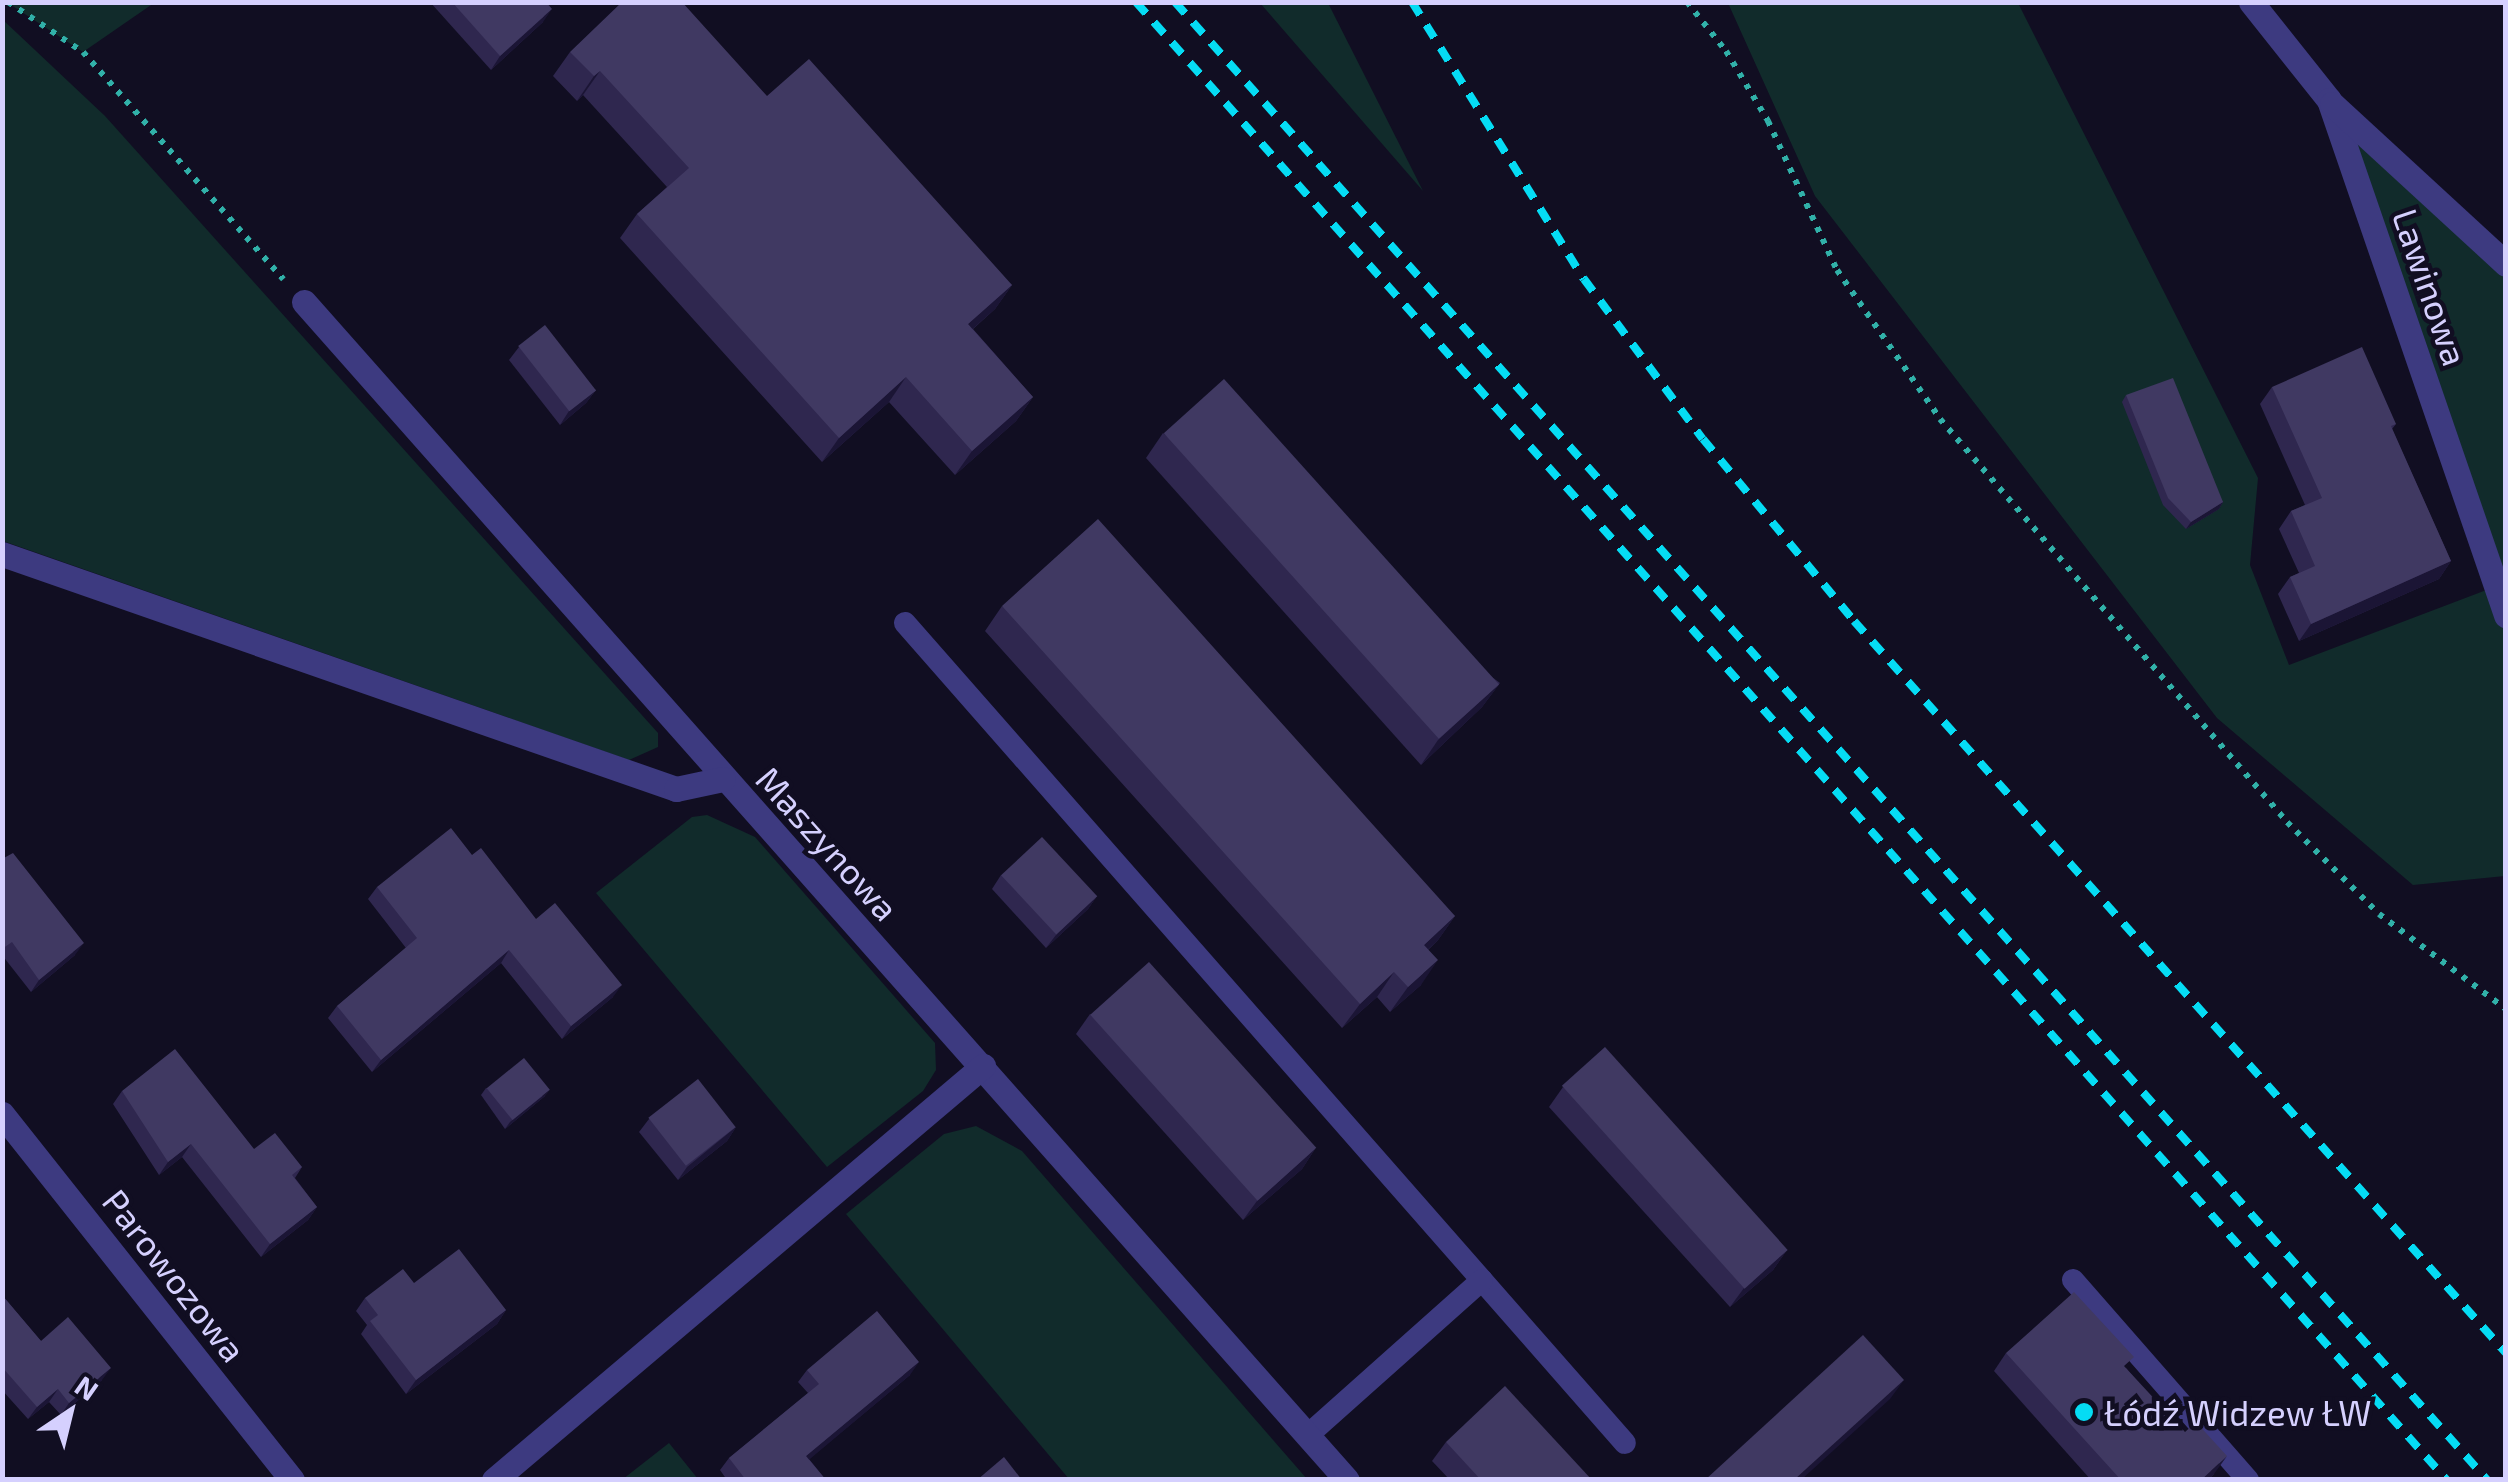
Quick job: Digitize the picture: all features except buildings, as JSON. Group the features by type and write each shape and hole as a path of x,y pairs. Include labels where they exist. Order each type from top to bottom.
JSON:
{"street":[{"name":"Lawinowa","path":"2252,2 2329,100 2506,615"},
{"path":"2329,100 2506,264"},
{"path":"304,302 723,779"},
{"name":"Maszynowa","path":"2,554 676,789 723,779 983,1066 1346,1480"},
{"path":"494,1480 983,1066"},
{"name":"Parowozowa","path":"2,1114 292,1480"}],"lane":[{"path":"904,623 1625,1442"},
{"path":"1308,1435 1482,1280"},
{"path":"2073,1280 2248,1480"}],"path":[{"path":"8,2 83,52 304,302"},
{"path":"1687,2 1768,121 1838,270 1940,419 2287,822 2379,914 2506,1009"}],"green space":[{"path":"8,3 154,3 83,52"},
{"path":"1260,3 1328,3 1423,191"},
{"path":"1728,3 2018,3 2258,478 2250,565 2289,665 2497,586 2329,100 2505,264 2505,876 2413,885 2217,718 1815,196"},
{"path":"2,19 105,116 658,733 658,747 629,760 3,541"},
{"path":"707,815 755,837 935,1043 936,1070 923,1091 827,1167 596,893 692,817"},
{"path":"976,1126 1022,1151 1307,1479 1069,1479 846,1214 944,1134"},
{"path":"669,1443 698,1479 623,1479"}],"railway":[{"path":"1136,2 2447,1480"},
{"path":"1175,2 2487,1480"},
{"path":"1412,2 1584,279 1703,439 1854,621 2506,1353"}],"place":[{"name":"Łódź Widzew ŁW","path":"2084,1412"}]}
